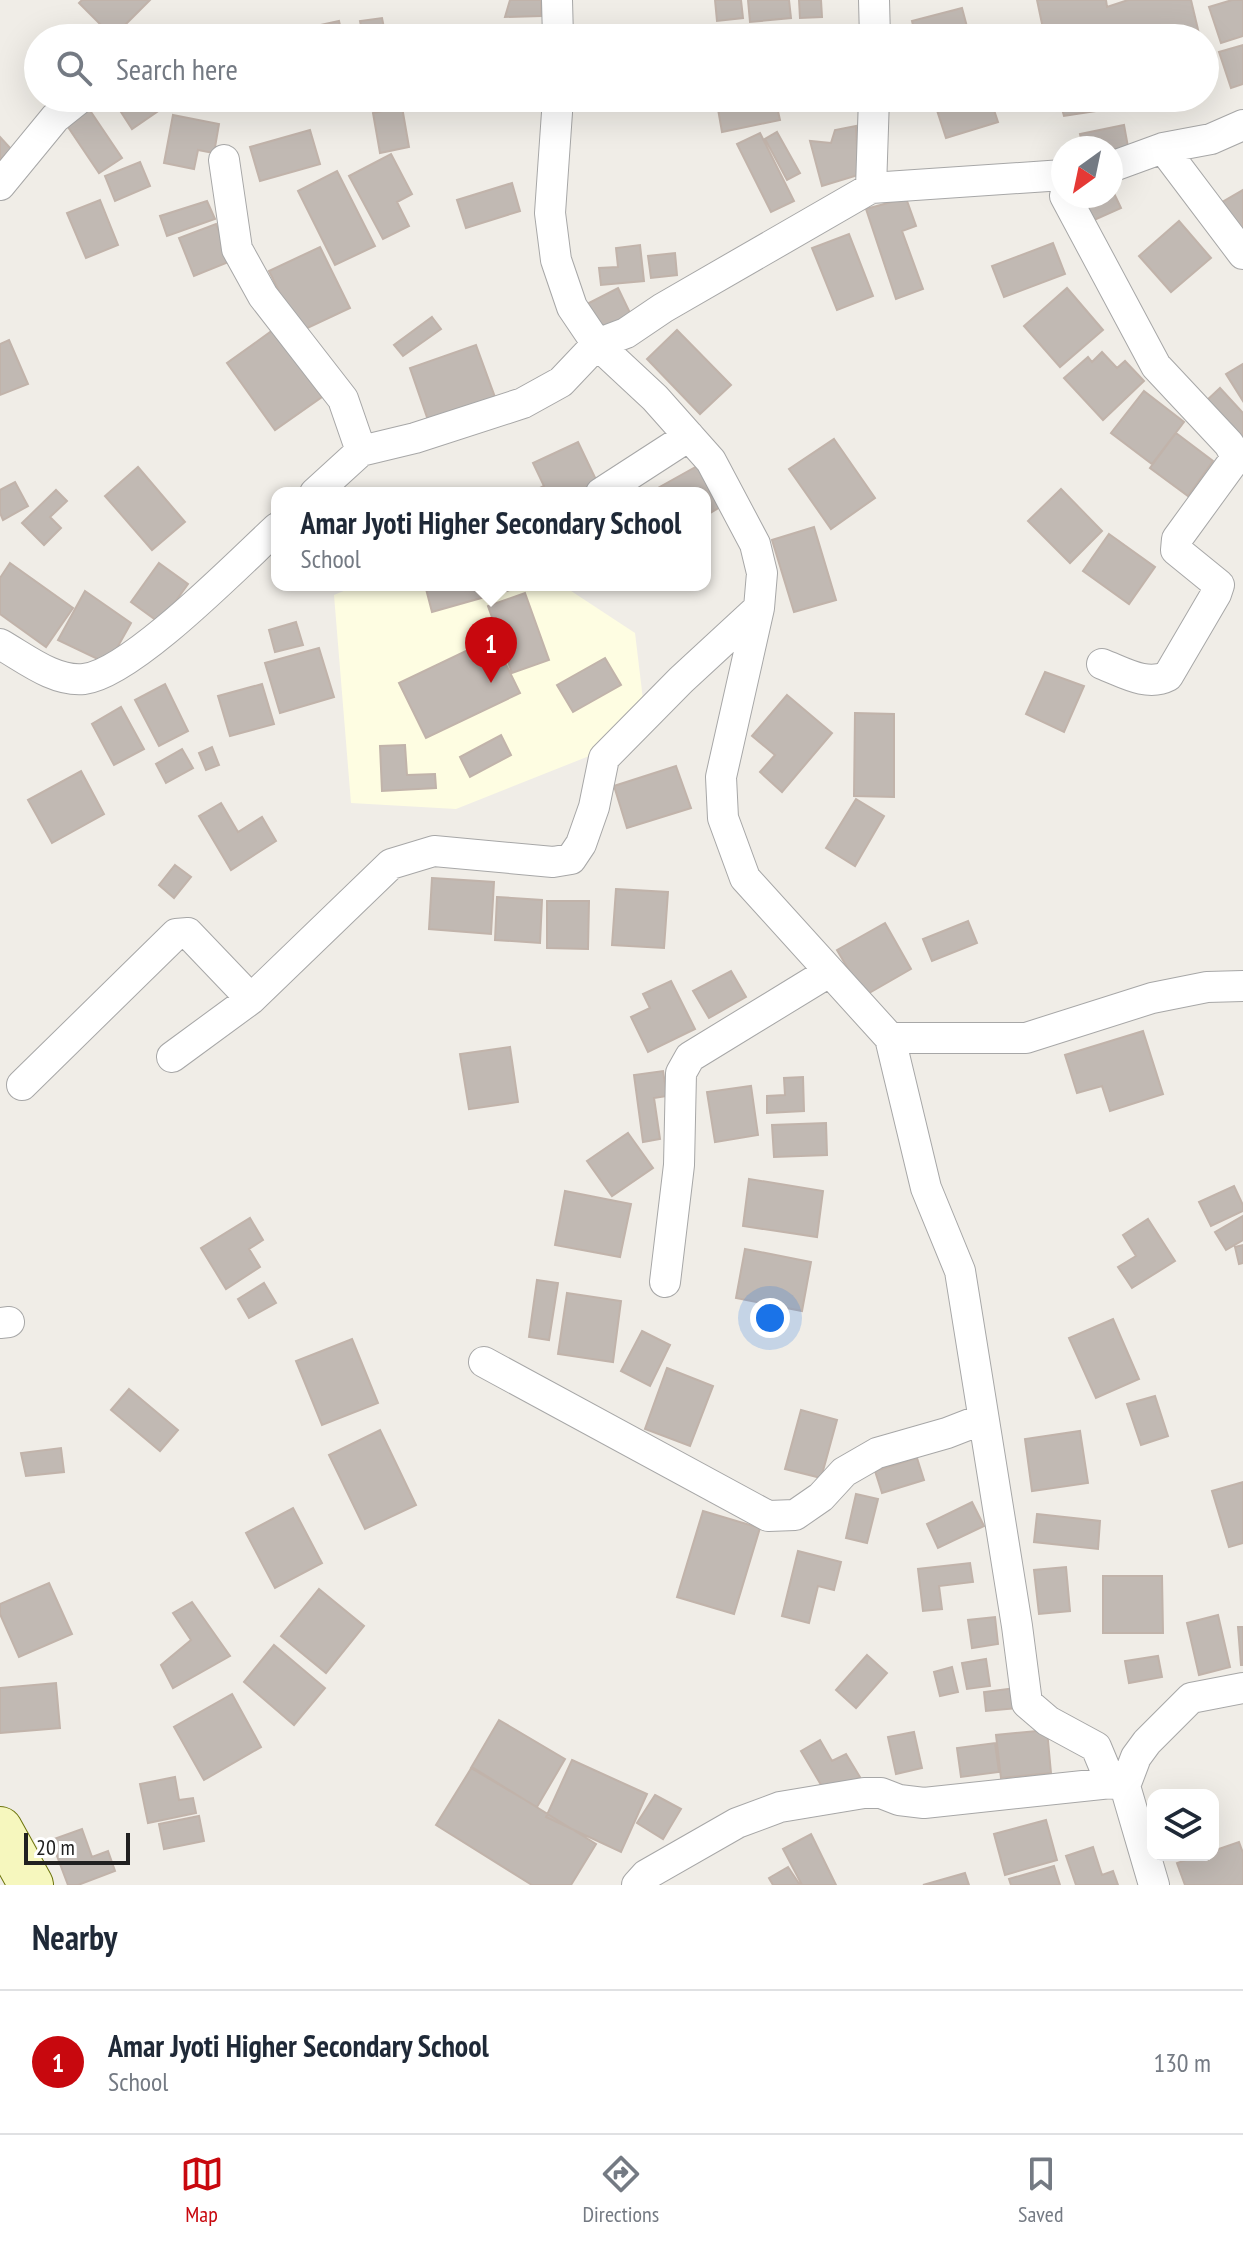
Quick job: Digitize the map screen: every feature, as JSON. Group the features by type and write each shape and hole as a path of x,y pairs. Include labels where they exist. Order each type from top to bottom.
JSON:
{"street":[{"path":"557,0 558,24"},
{"path":"874,0 875,24"},
{"path":"0,185 62,112"},
{"path":"557,112 550,213 556,260 572,307 597,344 655,398 711,461 755,544 762,573 759,608 721,777 723,818 745,878 890,1038 926,1188 960,1271 1027,1703 1048,1721 1096,1747 1118,1785 1154,1885"},
{"path":"871,188 874,112"},
{"path":"1123,163 1163,148 1211,139 1243,125"},
{"path":"1163,148 1243,254"},
{"path":"224,160 237,249 263,296 343,399 361,451"},
{"path":"322,487 361,451 415,438 523,403 561,382 597,344 626,333 663,308 871,188 1051,185"},
{"path":"1074,208 1156,366 1234,453 1233,462 1177,539 1176,550 1182,557 1219,585 1168,676 1147,681 1102,664"},
{"path":"610,487 689,436"},
{"path":"0,644 55,675 85,679 123,664 271,533"},
{"path":"172,1057 251,999 391,864 434,851 553,862 571,859 581,844 594,807 604,758 759,608"},
{"path":"22,1085 176,934 188,933 251,999"},
{"path":"665,1282 679,1165 681,1073 690,1057 829,972"},
{"path":"890,1038 1026,1038 1152,998 1207,987 1243,986"},
{"path":"484,1362 768,1516 795,1515 821,1497 844,1472 877,1453 983,1419"},
{"path":"1118,1785 1147,1742 1191,1698 1243,1688"},
{"path":"637,1885 646,1875 737,1823 801,1802 881,1793 899,1800 924,1803 1118,1785"},
{"path":"0,1829 31,1885"}],"shaded area":[{"path":"344,591 571,591 635,633 647,733 456,809 351,803 334,595"}],"building":[{"path":"82,0 150,0 126,24 100,24 79,3"},
{"path":"510,0 541,0 541,16 505,17"},
{"path":"715,0 741,0 743,18 717,21"},
{"path":"748,0 789,0 791,18 750,22"},
{"path":"799,0 821,0 822,17 800,18"},
{"path":"1037,0 1106,0 1107,7 1128,0 1191,0 1197,24 1042,24"},
{"path":"1243,0 1243,36 1221,43 1219,24 1215,24 1209,7"},
{"path":"962,8 966,24 913,24 912,21"},
{"path":"382,18 383,24 361,24 360,21"},
{"path":"1243,45 1243,84 1231,88 1219,52"},
{"path":"84,112 91,112 122,158 99,173 66,124"},
{"path":"121,112 157,112 132,129"},
{"path":"403,112 409,147 380,153 373,113"},
{"path":"719,112 778,112 780,120 722,132"},
{"path":"938,112 995,112 998,122 946,138"},
{"path":"1063,112 1090,112 1064,116"},
{"path":"173,115 219,124 214,153 198,150 194,169 164,163"},
{"path":"1124,125 1128,147 1123,148 1123,136 1080,134"},
{"path":"856,126 858,175 822,186 810,141 831,143 835,130"},
{"path":"310,130 320,164 260,181 250,147"},
{"path":"777,132 800,173 787,180 765,139"},
{"path":"760,133 794,201 771,212 737,144"},
{"path":"0,137 11,149 0,160"},
{"path":"391,154 412,194 397,202 409,226 383,239 349,176"},
{"path":"140,162 150,186 115,201 105,176"},
{"path":"337,171 375,246 335,265 298,191"},
{"path":"512,183 520,211 466,228 457,200"},
{"path":"1243,190 1243,238 1222,202"},
{"path":"906,198 916,226 902,231 923,289 896,299 866,209"},
{"path":"100,200 118,245 86,258 67,213"},
{"path":"207,201 215,219 167,236 160,216"},
{"path":"1075,208 1121,208 1083,225"},
{"path":"1179,221 1211,258 1171,292 1139,256"},
{"path":"216,224 231,261 194,276 179,238"},
{"path":"849,234 873,296 837,310 812,248"},
{"path":"1053,243 1065,274 1004,297 992,266"},
{"path":"640,245 644,281 601,285 599,268 618,267 616,248"},
{"path":"320,247 350,308 299,332 269,271"},
{"path":"675,253 677,275 651,278 648,256"},
{"path":"618,288 632,317 601,332 587,304"},
{"path":"1067,288 1103,330 1060,367 1024,326"},
{"path":"432,317 441,329 403,356 394,345"},
{"path":"273,330 322,397 275,430 227,363"},
{"path":"677,330 731,385 700,414 647,359"},
{"path":"9,340 28,384 0,395 0,344"},
{"path":"476,345 496,400 429,423 410,368"},
{"path":"1102,352 1117,368 1125,361 1144,381 1103,420 1064,378 1088,357 1092,362"},
{"path":"1243,364 1243,401 1226,374"},
{"path":"1220,388 1243,413 1243,439 1205,402"},
{"path":"1144,391 1184,422 1152,464 1111,433"},
{"path":"1176,433 1213,461 1188,496 1150,468"},
{"path":"834,439 875,498 831,529 789,469"},
{"path":"578,442 600,487 542,487 533,463"},
{"path":"699,465 722,506 711,512 711,487 660,487"},
{"path":"138,467 185,522 152,550 105,496"},
{"path":"15,482 28,506 3,520 0,490"},
{"path":"1061,489 1102,531 1070,563 1028,521"},
{"path":"56,490 67,501 50,517 61,528 44,545 22,523"},
{"path":"814,527 836,600 794,612 772,540"},
{"path":"1109,534 1155,567 1129,604 1083,571"},
{"path":"10,563 73,608 46,647 0,614 0,578"},
{"path":"159,563 188,584 160,623 131,602"},
{"path":"85,591 131,623 108,664 58,640"},
{"path":"427,591 506,591 432,612"},
{"path":"525,593 549,660 512,673 488,606"},
{"path":"296,622 303,645 275,652 269,630"},
{"path":"493,638 520,693 426,738 399,683"},
{"path":"319,648 334,697 280,713 265,663"},
{"path":"605,658 621,685 573,712 557,685"},
{"path":"1045,672 1084,686 1064,732 1026,714"},
{"path":"165,684 188,731 159,746 135,700"},
{"path":"262,684 274,724 230,736 218,696"},
{"path":"787,695 832,733 782,792 760,772 775,755 752,736"},
{"path":"121,707 144,749 114,765 92,724"},
{"path":"855,713 894,714 894,797 854,796"},
{"path":"501,735 511,755 470,777 460,757"},
{"path":"405,745 407,775 435,774 436,788 382,791 380,746"},
{"path":"212,747 219,765 206,770 199,753"},
{"path":"182,749 193,768 166,783 156,764"},
{"path":"676,766 691,808 627,828 614,786"},
{"path":"81,771 104,814 52,843 28,800"},
{"path":"856,799 884,816 855,866 826,848"},
{"path":"221,803 238,832 262,817 276,841 231,870 199,816"},
{"path":"175,865 191,877 174,898 159,885"},
{"path":"432,878 494,882 491,934 429,929"},
{"path":"616,889 668,892 664,948 612,945"},
{"path":"497,897 542,900 540,943 495,940"},
{"path":"547,901 589,901 588,949 547,948"},
{"path":"968,921 977,943 932,961 923,939"},
{"path":"885,923 911,969 864,996 837,950"},
{"path":"731,971 746,997 709,1018 693,991"},
{"path":"671,981 695,1029 648,1052 631,1017 650,1008 643,994"},
{"path":"1143,1031 1163,1094 1110,1111 1102,1086 1077,1093 1065,1055"},
{"path":"510,1047 518,1102 469,1109 460,1054"},
{"path":"663,1071 667,1096 654,1098 660,1139 643,1142 634,1075"},
{"path":"803,1077 804,1111 767,1113 767,1096 785,1095 784,1078"},
{"path":"751,1086 758,1135 715,1142 707,1092"},
{"path":"826,1123 827,1155 774,1157 772,1125"},
{"path":"628,1133 653,1168 612,1196 587,1161"},
{"path":"749,1179 823,1191 817,1237 743,1226"},
{"path":"1234,1186 1243,1211 1211,1226 1199,1202"},
{"path":"565,1191 631,1204 620,1257 555,1245"},
{"path":"1243,1216 1243,1240 1226,1250 1215,1232"},
{"path":"250,1218 263,1240 249,1249 260,1267 226,1289 201,1248"},
{"path":"1148,1219 1175,1261 1132,1288 1118,1267 1136,1256 1123,1235"},
{"path":"1243,1245 1243,1263 1239,1264 1235,1247"},
{"path":"745,1249 811,1262 802,1311 736,1298"},
{"path":"537,1280 558,1283 549,1340 529,1337"},
{"path":"264,1283 276,1303 249,1318 238,1299"},
{"path":"567,1293 621,1301 613,1362 558,1354"},
{"path":"1113,1319 1139,1379 1096,1398 1069,1338"},
{"path":"642,1331 670,1345 650,1386 621,1371"},
{"path":"352,1339 378,1403 322,1425 296,1361"},
{"path":"667,1368 713,1386 690,1446 645,1429"},
{"path":"129,1389 178,1430 160,1451 111,1410"},
{"path":"1155,1396 1168,1436 1141,1445 1127,1404"},
{"path":"801,1410 837,1420 821,1478 785,1469"},
{"path":"380,1430 416,1505 365,1529 329,1455"},
{"path":"1080,1431 1088,1483 1032,1491 1025,1439"},
{"path":"61,1448 64,1472 26,1476 21,1453"},
{"path":"917,1458 924,1480 882,1493 875,1471"},
{"path":"1243,1482 1243,1543 1229,1547 1212,1491"},
{"path":"856,1494 878,1499 867,1543 846,1538"},
{"path":"972,1502 984,1526 938,1548 927,1524"},
{"path":"293,1508 322,1563 275,1588 246,1533"},
{"path":"703,1511 760,1528 734,1614 677,1597"},
{"path":"1037,1514 1100,1521 1098,1549 1034,1542"},
{"path":"798,1551 841,1562 834,1590 818,1586 809,1623 782,1616"},
{"path":"970,1563 973,1582 939,1586 942,1609 923,1611 918,1569"},
{"path":"1066,1567 1070,1611 1039,1614 1034,1570"},
{"path":"1103,1576 1162,1576 1163,1633 1103,1633"},
{"path":"49,1583 72,1634 19,1657 0,1614 0,1604"},
{"path":"319,1589 364,1626 326,1673 281,1636"},
{"path":"192,1602 230,1656 173,1688 161,1665 191,1640 173,1613"},
{"path":"1218,1615 1230,1667 1199,1675 1187,1623"},
{"path":"995,1617 998,1644 972,1648 968,1620"},
{"path":"1238,1627 1243,1627 1243,1665 1241,1665"},
{"path":"274,1645 325,1688 294,1725 244,1682"},
{"path":"867,1655 887,1673 856,1708 836,1690"},
{"path":"1158,1656 1162,1677 1129,1683 1125,1661"},
{"path":"986,1659 990,1686 967,1689 962,1663"},
{"path":"952,1667 958,1692 940,1696 934,1672"},
{"path":"56,1683 60,1728 0,1733 0,1688"},
{"path":"1015,1688 1018,1708 986,1711 984,1692"},
{"path":"232,1694 261,1747 204,1780 174,1727"},
{"path":"499,1720 565,1759 537,1807 471,1768"},
{"path":"1047,1730 1051,1773 1001,1778 996,1735"},
{"path":"914,1732 922,1768 896,1774 888,1737"},
{"path":"820,1740 832,1761 846,1754 860,1777 827,1795 801,1751"},
{"path":"995,1743 999,1772 961,1777 957,1748"},
{"path":"572,1760 647,1794 621,1852 546,1817"},
{"path":"472,1767 596,1844 571,1885 532,1885 436,1825"},
{"path":"175,1777 179,1800 193,1798 196,1813 148,1823 140,1784"},
{"path":"655,1795 681,1809 663,1839 637,1823"},
{"path":"199,1816 204,1841 164,1849 159,1824"},
{"path":"1046,1820 1057,1860 1005,1875 994,1834"},
{"path":"82,1829 92,1857 108,1851 115,1871 78,1885 68,1885 51,1840"},
{"path":"811,1834 836,1885 802,1885 783,1849"},
{"path":"1239,1842 1243,1853 1243,1885 1185,1885 1177,1863 1219,1861 1219,1849"},
{"path":"1093,1847 1102,1875 1113,1871 1118,1885 1076,1885 1066,1856"},
{"path":"1054,1866 1060,1885 1011,1885 1009,1879"},
{"path":"788,1867 800,1885 773,1885 769,1878"},
{"path":"965,1873 969,1885 923,1885"}],"place":[{"name":"Amar Jyoti Higher Secondary School","path":"491,683"}]}
